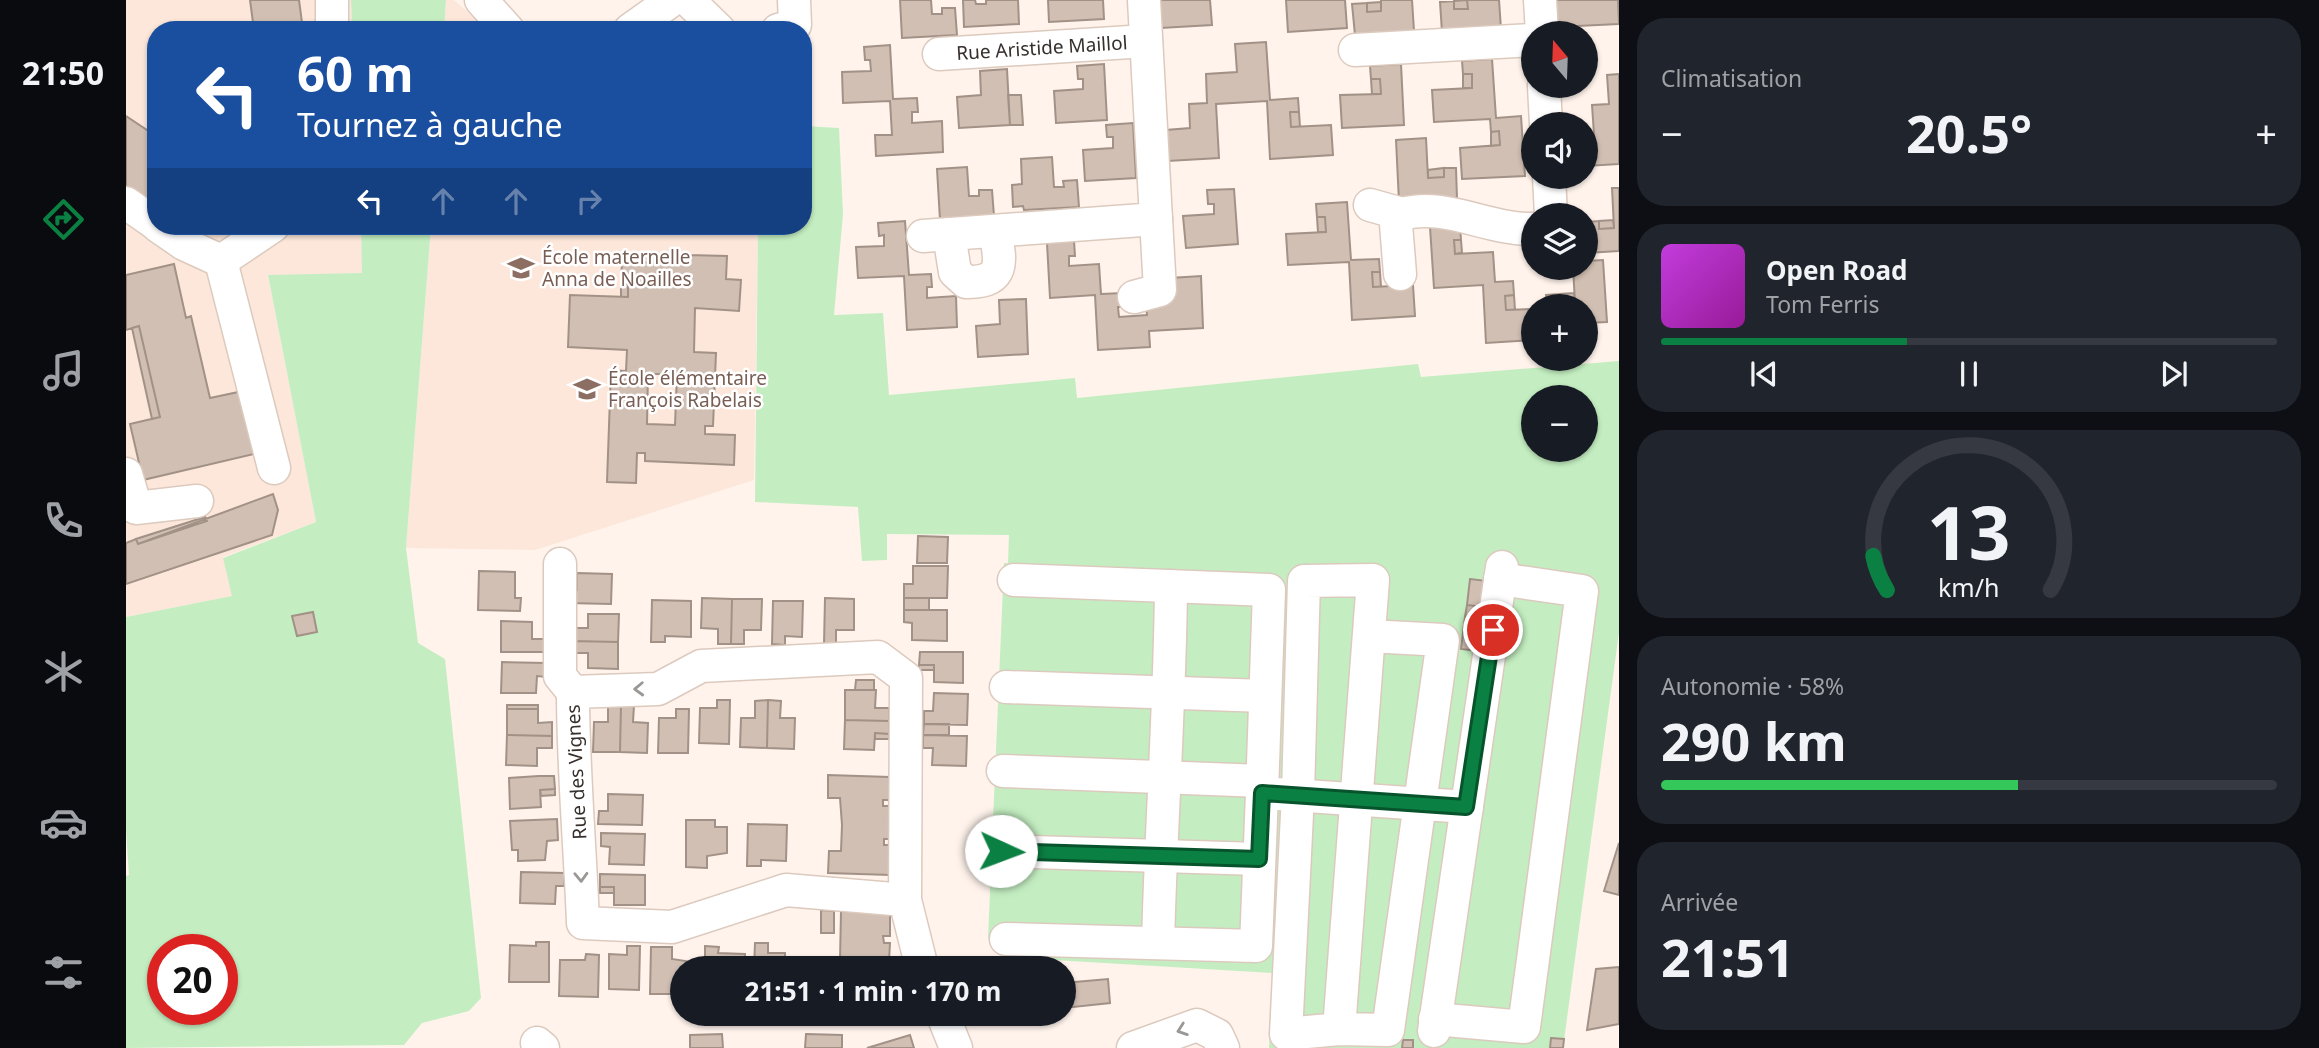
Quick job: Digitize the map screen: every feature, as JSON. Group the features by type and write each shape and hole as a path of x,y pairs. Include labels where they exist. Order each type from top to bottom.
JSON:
{"street":[{"path":"332,0 332,21"},
{"path":"481,0 500,21"},
{"path":"643,21 672,0"},
{"path":"688,0 710,21"},
{"path":"794,0 795,21"},
{"name":"Rue Aristide Maillol","path":"1134,297 1160,290 1144,0"},
{"path":"1540,0 1541,21"},
{"name":"Rue Aristide Maillol","path":"939,54 1146,41"},
{"path":"1355,50 1521,41"},
{"path":"126,203 147,218"},
{"path":"1370,205 1402,214 1420,209 1521,229"},
{"path":"1400,274 1396,224 1402,214"},
{"path":"995,231 1001,262 995,275 982,282 966,282 955,272 936,235 1156,219"},
{"path":"171,235 220,261"},
{"path":"220,261 259,235"},
{"path":"220,261 274,468"},
{"path":"126,474 136,508 197,501"},
{"path":"560,564 560,676 573,692"},
{"path":"1501,573 1582,591 1524,1027 1434,1025 1466,807 1501,573"},
{"path":"1006,939 1256,946 1269,590 1014,580"},
{"path":"1339,1030 1373,580 1304,581 1298,794 1286,1034 1388,1030 1443,640 1369,636"},
{"path":"1158,943 1163,777 1170,693 1171,586"},
{"name":"Rue des Vignes","path":"905,900 786,890 672,927 583,923 579,813 573,778 573,692 658,689 701,666 878,657 906,678 905,900 919,956"},
{"path":"1006,687 1265,696"},
{"path":"1003,771 1163,777 1262,787 1298,794 1466,807"},
{"path":"1001,851 1259,859"},
{"path":"1133,1048 1197,1025 1217,1035 1223,1048"},
{"path":"947,1026 956,1048"}],"shaded area":[{"path":"126,0 351,0 352,21 147,21 147,235 361,235 363,273 268,276 316,522 223,557 233,596 126,617"},
{"path":"446,0 454,0 478,21 445,21"},
{"name":"École élémentaire François Rabelais","path":"430,235 758,235 754,480 535,550 406,548"}],"green space":[{"path":"351,0 446,0 445,21 352,21"},
{"path":"812,126 839,128 843,214 834,315 883,313 889,395 1075,378 1077,398 1418,364 1421,377 1521,369 1598,371 1598,363 1619,361 1619,632 1563,1048 1269,1048 1272,973 1076,961 1076,956 1001,956 988,938 1004,563 1008,563 1009,535 887,534 887,560 862,561 858,507 755,502 758,235 812,235"},
{"path":"361,235 430,235 406,548 418,643 445,659 481,998 469,1011 422,1023 404,1045 126,1048 126,876 129,875 126,830 126,617 232,596 223,558 316,522 268,275 362,273"}],"building":[{"path":"250,0 299,0 302,21 253,21"},
{"path":"900,0 931,0 932,14 942,14 942,8 955,8 957,35 902,38"},
{"path":"963,0 986,4 986,0 1018,0 1019,24 964,27"},
{"path":"1048,0 1103,0 1104,19 1049,22"},
{"path":"1160,0 1210,0 1212,25 1161,28"},
{"path":"1286,0 1345,0 1347,28 1288,32"},
{"path":"1381,0 1412,0 1414,31 1355,35 1352,4 1367,3 1367,12 1381,11"},
{"path":"1467,0 1468,9 1454,9 1454,1"},
{"path":"1467,0 1499,0 1501,29 1442,32 1440,2 1454,1 1454,9 1468,9"},
{"path":"1556,0 1618,0 1619,24 1557,21"},
{"path":"1381,2 1381,11 1367,12 1367,3"},
{"path":"1266,42 1270,100 1298,98 1299,112 1290,112 1291,127 1331,125 1333,155 1270,159 1267,101 1216,104 1219,158 1168,161 1166,130 1190,128 1189,104 1207,103 1206,74 1237,72 1235,44"},
{"path":"890,45 893,99 917,98 918,112 912,112 912,123 942,121 943,152 876,156 875,135 892,135 890,101 843,103 842,72 871,71 870,60 865,60 864,47"},
{"path":"1492,59 1496,118 1521,116 1521,176 1462,179 1460,148 1500,145 1499,131 1491,132 1490,119 1434,122 1432,90 1472,88 1472,74 1463,74 1462,61"},
{"path":"1104,64 1107,120 1056,123 1054,91 1083,89 1083,79 1078,79 1077,66"},
{"path":"1401,64 1404,125 1342,128 1340,95 1381,94 1380,79 1371,79 1370,66"},
{"path":"1007,69 1010,125 959,128 957,97 981,95 980,71"},
{"path":"1463,74 1472,74 1472,88 1463,88"},
{"path":"1619,74 1619,164 1598,165 1598,112 1592,112 1592,105 1609,104 1607,75"},
{"path":"1371,79 1380,79 1381,94 1372,94"},
{"path":"1008,95 1021,95 1023,125 1010,125"},
{"path":"1290,112 1299,112 1300,127 1291,127"},
{"path":"126,116 147,130 147,200 126,187"},
{"path":"1133,123 1136,178 1085,181 1083,150 1113,148 1113,137 1107,137 1106,125"},
{"path":"1499,131 1500,145 1491,146 1491,132"},
{"path":"1426,138 1428,178 1444,177 1444,168 1456,168 1457,199 1399,202 1396,140"},
{"path":"1052,157 1054,187 1064,187 1063,181 1077,180 1079,207 1024,210 1023,206 1013,207 1012,185 1022,184 1021,159"},
{"path":"967,167 969,196 979,196 979,190 992,190 994,216 940,220 937,169"},
{"path":"1444,168 1444,177 1428,178 1428,170"},
{"path":"1612,188 1619,188 1619,251 1598,252 1598,221 1599,229 1614,228"},
{"path":"1234,189 1238,244 1186,248 1183,216 1214,214 1214,204 1208,204 1207,190"},
{"path":"1347,202 1351,260 1379,259 1380,272 1372,272 1373,287 1413,285 1415,316 1352,320 1349,262 1288,265 1286,234 1326,232 1325,217 1317,217 1316,204"},
{"path":"1317,217 1325,217 1326,232 1318,232"},
{"path":"1613,220 1614,228 1599,229 1599,221"},
{"path":"905,221 909,275 931,274 932,287 927,287 927,298 956,296 957,327 907,330 904,276 858,278 856,247 884,246 884,235 879,236 878,223"},
{"path":"1460,226 1461,240 1454,240 1455,254 1493,252 1495,282 1513,281 1514,295 1505,296 1506,310 1521,309 1521,341 1486,343 1483,285 1434,288 1430,227"},
{"path":"1454,240 1461,240 1462,253 1455,254"},
{"path":"1074,241 1075,256 1069,256 1069,266 1099,264 1101,294 1123,293 1124,307 1118,307 1119,317 1147,315 1146,304 1171,302 1170,278 1201,276 1203,328 1149,331 1150,347 1098,350 1095,295 1050,298 1047,243"},
{"path":"622,253 656,254 656,263 622,262"},
{"path":"656,254 669,255 668,263 688,263 688,255 727,256 726,279 741,280 739,311 695,308 694,352 716,353 713,426 705,426 705,434 735,435 734,465 645,461 645,453 637,453 636,483 607,482 611,370 626,371 627,350 568,347 570,295 628,297 628,284 621,284 622,262 656,263","holes":["648,374 677,374 675,425 647,424"]},
{"path":"669,255 688,255 688,263 668,263"},
{"path":"1598,260 1603,260 1607,322 1598,322 1598,294 1575,294 1574,280 1598,280"},
{"path":"174,264 186,318 191,316 210,398 243,391 258,453 143,480 130,424 160,417 139,326 126,330 126,275"},
{"path":"1372,272 1380,272 1381,287 1373,287"},
{"path":"621,284 628,284 628,297 621,297"},
{"path":"1514,295 1515,310 1506,310 1505,296"},
{"path":"1026,299 1028,354 978,357 976,326 1000,324 999,300"},
{"path":"139,326 160,417 152,419 132,328"},
{"path":"273,494 278,510 272,535 126,584 126,543 136,539 138,544"},
{"path":"205,517 207,521 138,544 136,539"},
{"path":"918,536 948,537 947,563 917,563"},
{"path":"913,566 948,566 947,598 904,598 904,584 913,584"},
{"path":"479,571 515,572 515,598 521,598 520,611 478,610"},
{"path":"577,573 612,574 611,604 567,603 568,590 577,590"},
{"path":"1470,579 1487,581 1483,607 1467,605"},
{"path":"702,598 732,599 731,644 718,644 718,629 701,628"},
{"path":"825,598 854,599 854,630 836,630 836,645 824,644"},
{"path":"904,598 929,598 929,610 904,610"},
{"path":"732,599 762,599 761,630 744,630 744,644 731,644"},
{"path":"652,600 691,601 691,637 665,636 665,642 651,642"},
{"path":"773,601 803,601 802,637 785,636 785,645 772,644"},
{"path":"1467,605 1483,607 1482,619 1465,617"},
{"path":"904,610 947,610 947,641 912,640 912,623 904,622"},
{"path":"313,612 317,632 297,636 292,616"},
{"path":"588,614 619,614 618,642 571,641 571,628 588,628"},
{"path":"1465,617 1482,619 1477,651 1461,649"},
{"path":"501,621 532,622 532,639 546,639 546,652 501,652"},
{"path":"571,641 618,642 618,669 588,668 588,653 570,653"},
{"path":"920,652 963,652 963,683 934,682 934,665 919,665"},
{"path":"502,662 546,663 546,677 537,676 536,693 501,693"},
{"path":"919,665 934,665 934,670 919,670"},
{"path":"856,680 874,680 874,690 855,690"},
{"path":"845,690 876,690 875,708 889,708 889,721 845,720"},
{"path":"934,693 968,694 967,725 924,724 924,711 933,711"},
{"path":"717,700 730,700 729,744 699,743 700,708 717,708"},
{"path":"768,700 767,748 740,747 741,718 755,718 755,701"},
{"path":"768,700 781,701 780,718 795,718 794,749 767,748"},
{"path":"507,705 538,705 538,709 507,709"},
{"path":"608,705 621,705 620,752 593,752 594,722 608,722"},
{"path":"621,705 634,705 633,722 648,723 647,753 620,752"},
{"path":"507,709 538,709 538,723 552,722 552,736 507,735"},
{"path":"676,709 689,709 688,753 658,753 659,718 676,718"},
{"path":"845,720 889,721 889,734 875,733 874,750 844,749"},
{"path":"924,724 949,724 949,735 923,735"},
{"path":"875,733 889,734 889,739 875,739"},
{"path":"507,735 552,736 552,748 537,748 537,766 506,765"},
{"path":"923,735 967,736 966,766 932,765 933,748 923,748"},
{"path":"828,775 889,777 889,800 883,800 883,806 889,806 890,839 884,839 884,845 890,845 890,875 828,873 829,851 841,851 842,825 840,798 828,798"},
{"path":"554,776 555,789 540,790 541,807 510,809 509,778"},
{"path":"555,789 555,795 541,796 540,790"},
{"path":"608,794 643,795 642,825 598,824 599,811 608,811"},
{"path":"557,819 558,840 547,841 545,860 518,861 518,850 512,850 510,821"},
{"path":"686,820 715,820 715,827 727,827 727,853 707,856 707,868 686,867"},
{"path":"748,824 787,825 786,861 761,860 761,866 747,866"},
{"path":"601,833 645,834 644,865 609,864 610,847 601,846"},
{"path":"1619,843 1619,895 1604,891"},
{"path":"521,872 565,873 564,886 556,886 555,904 520,903"},
{"path":"600,874 645,875 645,905 614,905 614,887 600,887"},
{"path":"600,887 614,887 614,893 600,893"},
{"path":"821,910 834,911 834,933 821,933"},
{"path":"841,911 890,912 890,936 883,936 884,943 890,943 889,956 840,956"},
{"path":"536,942 549,942 549,982 509,982 510,945 536,946"},
{"path":"755,943 768,943 768,953 785,953 785,956 754,956"},
{"path":"627,946 640,946 639,990 609,989 609,954 627,955"},
{"path":"705,946 719,947 718,953 745,954 745,956 705,956"},
{"path":"651,947 672,947 670,994 650,994"},
{"path":"586,954 599,955 598,997 559,996 560,960 585,960"},
{"path":"1619,967 1619,1024 1587,1030 1596,969"},
{"path":"1108,979 1110,1003 1076,1007 1076,982"},
{"path":"722,1034 723,1048 690,1048 690,1035"},
{"path":"806,1034 842,1035 842,1048 805,1048"},
{"path":"910,1035 914,1048 867,1048"},
{"path":"1551,1038 1564,1039 1563,1048 1550,1048"},
{"path":"1403,1040 1413,1040 1413,1048 1402,1048"}],"place":[{"name":"École maternelle Anna de Noailles","path":"521,268"},
{"name":"École élémentaire François Rabelais","path":"587,389"}],"route":[{"path":"1001,851 1259,859 1262,793 1466,807 1493,630"}]}
